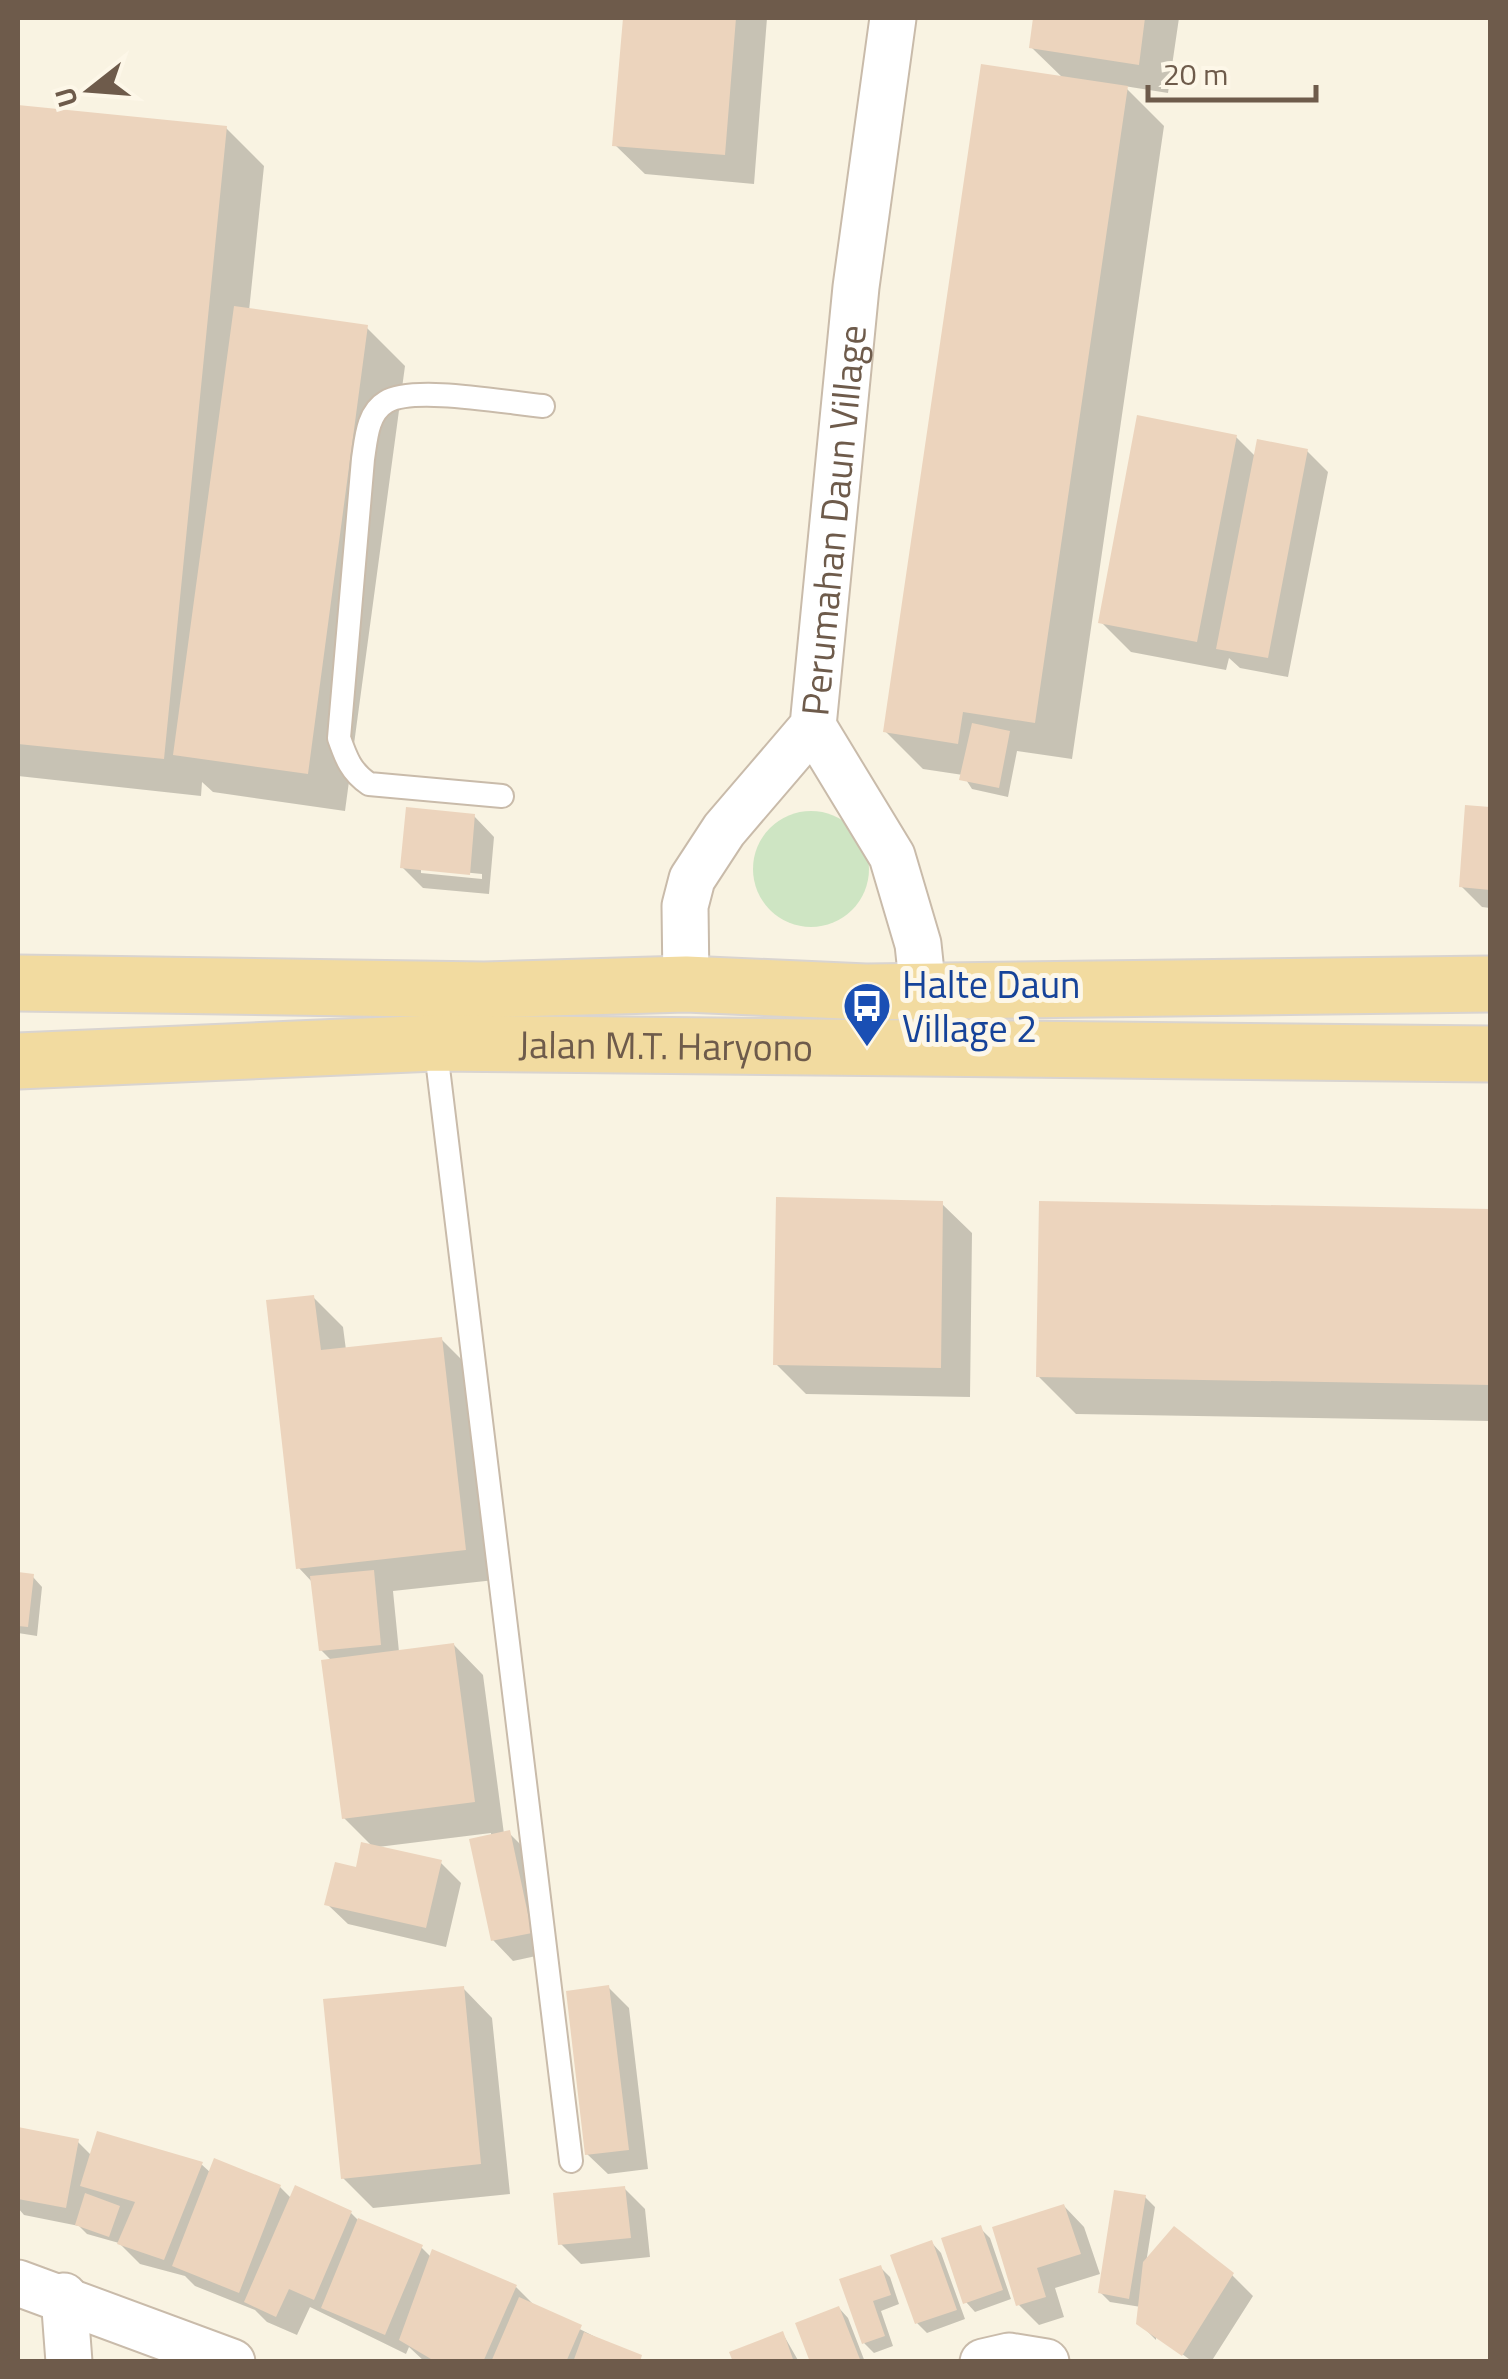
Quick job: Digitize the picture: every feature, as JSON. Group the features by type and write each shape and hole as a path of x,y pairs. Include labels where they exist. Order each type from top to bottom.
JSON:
{"main road":[{"name":"Jalan M.T. Haryono","path":"18,983 484,990 686,984 923,991 1490,984"},
{"path":"686,984 686,1044"},
{"path":"923,991 926,1049"},
{"name":"Jalan M.T. Haryono","path":"18,1061 435,1043 1490,1054"}],"street":[{"name":"Perumahan Daun Village","path":"686,984 685,906 692,879 724,830 813,726 856,287 894,18"},
{"path":"813,726 892,856 918,944 923,991"},
{"path":"18,2283 64,2296 232,2362"},
{"path":"64,2296 68,2362"},
{"path":"983,2362 1009,2356 1046,2362"}],"lane":[{"path":"502,796 369,784 356,774 346,758 340,738 362,459 370,420 386,402 415,396 543,406"},
{"path":"435,1043 572,2161"}],"green space":[{"path":"811,811 833,816 852,828 864,847 869,869 864,891 852,910 833,922 811,927 789,922 770,910 758,891 753,869 758,847 770,828 789,816"}],"building":[{"path":"623,18 736,18 725,155 612,146"},
{"path":"1033,18 1145,18 1139,65 1029,48"},
{"path":"981,64 1128,86 1035,723 963,712 958,744 883,732"},
{"path":"18,105 227,126 164,759 18,744"},
{"path":"234,306 368,325 308,774 173,755"},
{"path":"1137,415 1237,435 1197,642 1098,623"},
{"path":"1257,439 1308,449 1268,658 1216,649"},
{"path":"972,723 1010,731 999,788 959,780"},
{"path":"1465,805 1490,807 1490,890 1459,887"},
{"path":"406,807 475,814 470,875 400,868"},
{"path":"776,1197 943,1201 941,1368 773,1365"},
{"path":"1039,1201 1490,1209 1490,1385 1036,1377"},
{"path":"314,1295 321,1350 442,1337 466,1550 296,1569 266,1300"},
{"path":"374,1570 381,1645 319,1651 310,1576"},
{"path":"18,1572 34,1574 28,1627 18,1626"},
{"path":"454,1643 475,1802 342,1819 321,1660"},
{"path":"510,1830 532,1933 491,1941 469,1839"},
{"path":"361,1842 442,1860 426,1928 324,1905 335,1862 356,1867"},
{"path":"609,1985 629,2150 585,2155 566,1991"},
{"path":"464,1986 481,2164 341,2179 323,1999"},
{"path":"18,2127 79,2139 66,2208 18,2199"},
{"path":"97,2131 203,2162 164,2260 117,2244 135,2202 80,2186"},
{"path":"214,2158 281,2185 239,2293 172,2266"},
{"path":"295,2185 352,2211 314,2300 289,2289 276,2317 244,2302"},
{"path":"625,2186 631,2238 558,2245 553,2193"},
{"path":"1114,2190 1146,2195 1129,2299 1098,2293"},
{"path":"85,2193 120,2206 109,2237 75,2225"},
{"path":"1064,2204 1081,2254 1037,2268 1046,2297 1016,2306 992,2227"},
{"path":"358,2218 423,2245 385,2335 321,2308"},
{"path":"981,2225 1003,2290 963,2304 941,2238"},
{"path":"1174,2226 1234,2273 1182,2356 1136,2324 1143,2262"},
{"path":"932,2240 957,2310 915,2324 890,2255"},
{"path":"432,2249 517,2285 483,2362 436,2362 399,2340"},
{"path":"881,2265 891,2295 873,2301 885,2336 862,2344 839,2279"},
{"path":"519,2297 582,2325 566,2362 491,2362"},
{"path":"839,2306 861,2362 810,2362 795,2323"},
{"path":"783,2331 794,2362 733,2362 729,2352"},
{"path":"584,2332 642,2355 640,2362 573,2362"}],"place":[{"name":"Halte Daun Village 2","path":"867,1048"}]}
